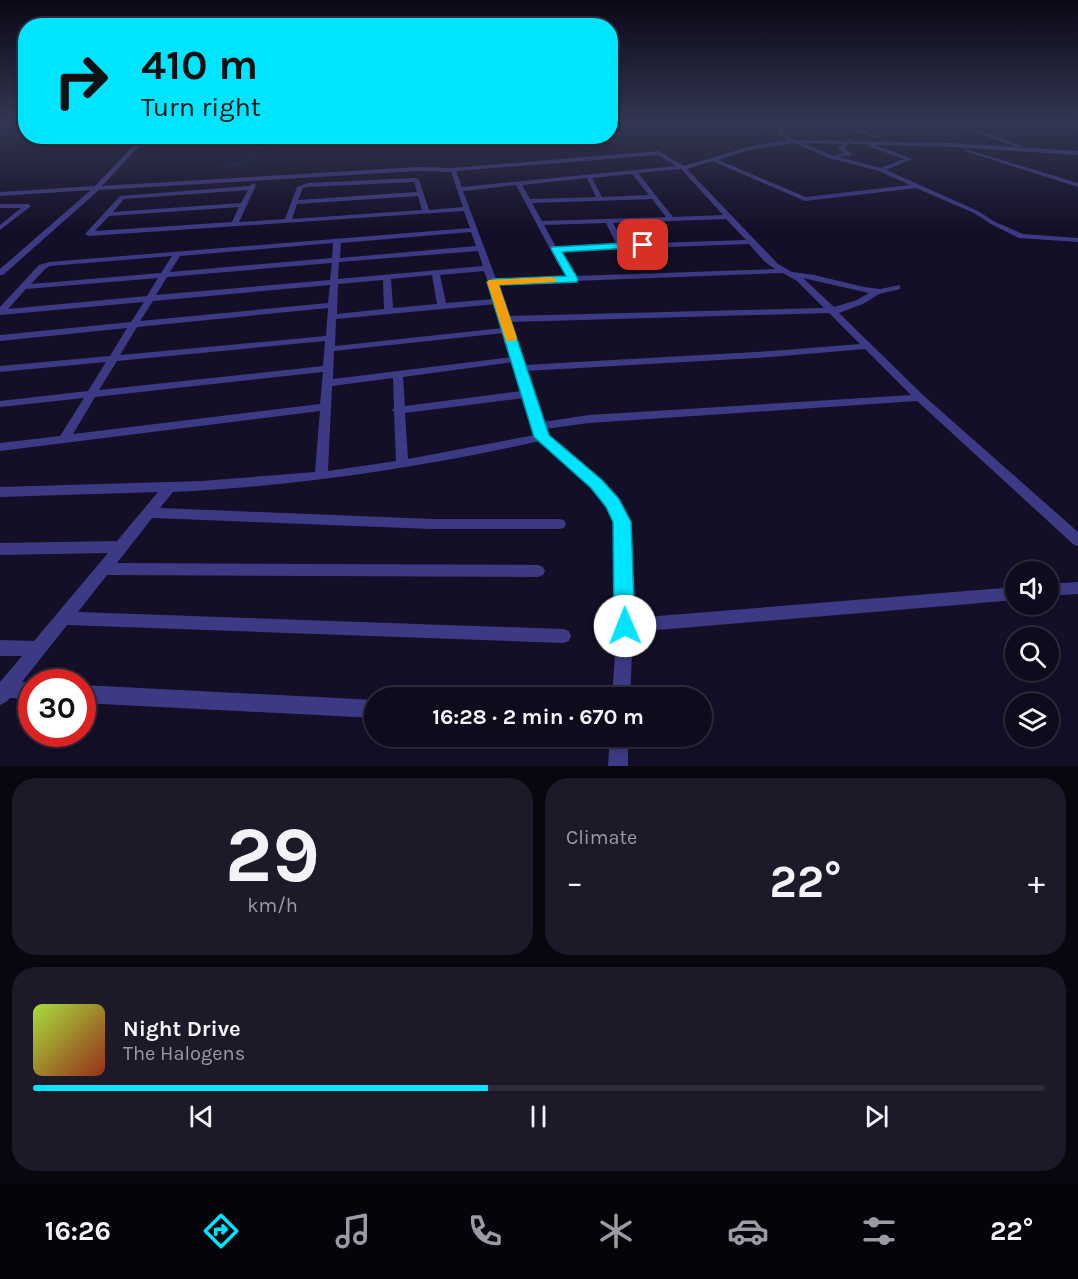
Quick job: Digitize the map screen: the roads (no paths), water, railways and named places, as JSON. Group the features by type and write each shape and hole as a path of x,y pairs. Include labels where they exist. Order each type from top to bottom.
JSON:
{"street":[{"path":"2,270 97,188 124,159"},
{"path":"0,194 418,169 453,170 585,159"},
{"path":"670,159 682,168 775,266 788,273 830,309 920,398 1078,540"},
{"path":"460,189 682,168 714,159 805,199 916,186"},
{"path":"838,159 881,170 976,212 993,223 1022,236 1078,240"},
{"path":"881,170 908,159"},
{"path":"996,159 1078,185"},
{"path":"453,170 493,282 540,432 596,484 613,503 622,522 625,626 622,687"},
{"path":"634,172 670,218"},
{"path":"589,177 600,199"},
{"path":"234,225 255,179"},
{"path":"287,222 300,188 308,185 411,179 417,181 426,211"},
{"path":"519,183 573,279"},
{"path":"118,187 122,196"},
{"path":"251,188 122,196 89,234 467,209"},
{"path":"295,202 421,194"},
{"path":"529,201 654,197"},
{"path":"106,214 244,205"},
{"path":"0,206 28,206 4,221 0,228"},
{"path":"540,223 728,217"},
{"path":"609,221 621,246"},
{"path":"0,312 42,267 49,264 474,230"},
{"path":"321,476 338,242"},
{"path":"556,249 751,242"},
{"path":"24,287 481,248"},
{"path":"64,439 177,254"},
{"path":"0,312 488,268"},
{"path":"436,273 442,306"},
{"path":"493,282 788,273 816,277 843,286 876,292"},
{"path":"387,277 388,312"},
{"path":"505,319 839,310 860,302 876,292 897,287"},
{"path":"332,317 499,301"},
{"path":"0,338 333,305"},
{"path":"0,369 114,357 508,330"},
{"path":"328,383 398,374 519,364 771,354 867,346"},
{"path":"0,404 329,368"},
{"path":"398,374 402,465"},
{"path":"398,410 528,394"},
{"path":"0,492 169,488 321,476 402,465 589,419 920,398"},
{"path":"0,447 326,407"},
{"path":"3,693 169,488"},
{"path":"148,513 432,524 559,524"},
{"path":"0,549 121,547"},
{"path":"103,569 538,571"},
{"path":"1059,589 1078,588"},
{"path":"625,626 1005,594"},
{"path":"63,618 563,636"},
{"path":"0,648 39,649"},
{"path":"3,693 18,692"},
{"path":"96,695 364,708"},
{"path":"618,766 619,747"}],"waterway":[{"path":"219,168 243,163 248,159"}]}
